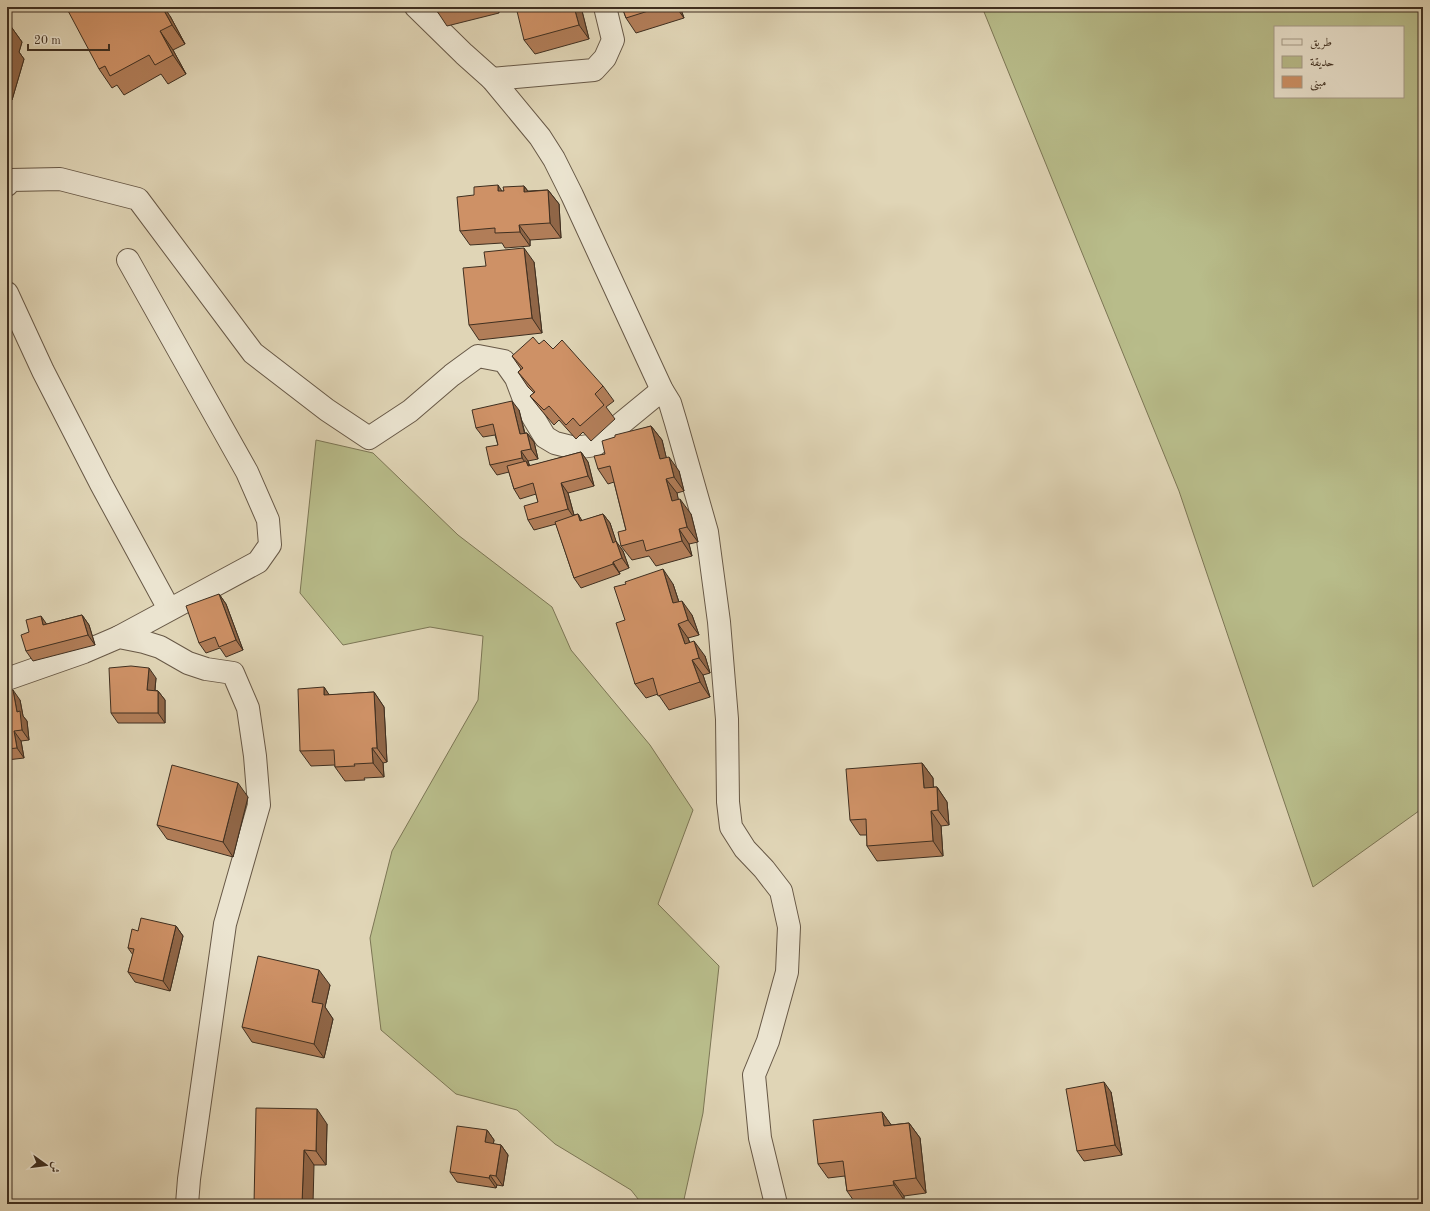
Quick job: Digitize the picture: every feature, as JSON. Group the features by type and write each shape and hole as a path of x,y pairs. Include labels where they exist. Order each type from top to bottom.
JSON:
{"street":[{"path":"416,7 492,79 540,137 554,159 572,195 662,390 670,402 707,532 719,622 727,719 728,802 731,827 745,849 764,869 781,891 789,927 786,972 768,1041 754,1075 760,1138 776,1204"},
{"path":"492,79 594,70 605,58 613,40 605,7"},
{"path":"7,185 11,180 60,179 138,199 253,353 328,410 369,438 410,411 452,375 478,356 504,361 516,378 527,406 545,437 555,443 575,448 595,445 662,390"},
{"path":"7,679 84,652 119,637 258,562 270,545 268,520 247,472 128,260"},
{"path":"7,293 43,371 101,484 170,609"},
{"path":"119,637 160,647 188,663 206,669 233,673 248,708 255,756 259,806 225,924 189,1179 187,1204"}],"green space":[{"path":"982,7 1423,7 1423,808 1313,887 1179,491"},
{"path":"316,440 373,453 458,535 552,607 571,650 650,745 693,810 658,904 719,966 703,1113 683,1204 642,1204 631,1190 555,1144 517,1110 456,1094 381,1030 370,938 392,851 478,700 483,636 430,627 343,645 300,593"}],"building":[{"path":"66,7 162,7 172,25 160,31 173,55 155,65 149,55 110,76 105,66 99,69"},
{"path":"435,7 454,7 437,11"},
{"path":"516,7 574,7 579,25 524,40"},
{"path":"622,7 661,7 626,18"},
{"path":"7,39 11,40 7,52"},
{"path":"498,185 498,191 504,191 503,187 524,186 524,192 548,190 550,223 519,225 520,232 495,233 495,228 460,231 457,197 474,195 474,187"},
{"path":"524,248 532,318 469,325 463,268 486,266 484,252"},
{"path":"533,337 539,344 544,340 553,349 562,340 603,386 595,394 604,405 580,426 573,418 566,425 549,406 544,410 530,396 535,392 518,372 523,368 512,356"},
{"path":"512,401 520,434 527,433 531,449 521,451 522,458 490,465 486,447 498,445 493,424 476,428 472,410"},
{"path":"651,426 660,459 669,457 674,477 666,479 672,501 680,499 687,527 679,529 682,541 646,551 643,540 621,546 618,532 626,530 610,466 598,469 594,456 605,454 602,441 615,437 615,435"},
{"path":"581,452 588,476 561,483 568,509 528,520 524,506 538,502 533,483 514,489 507,466 526,461 528,466"},
{"path":"578,514 580,521 603,514 613,543 616,541 622,558 613,562 613,564 574,578 555,522"},
{"path":"663,569 673,603 682,601 688,620 678,624 685,644 694,641 699,658 692,660 700,682 658,696 653,678 635,684 616,623 625,620 614,587 626,584 625,582"},
{"path":"219,594 236,640 219,647 215,637 199,643 186,606"},
{"path":"82,615 88,635 26,651 21,635 29,632 26,620 41,616 43,625"},
{"path":"131,666 149,668 147,690 158,691 158,713 111,713 109,668"},
{"path":"324,687 324,695 374,692 377,748 372,748 373,763 335,767 334,750 300,751 298,689"},
{"path":"13,690 17,712 20,711 22,730 14,731 17,748 7,749 7,691"},
{"path":"922,763 924,788 937,787 938,810 931,811 933,841 867,846 866,819 850,820 846,769"},
{"path":"172,765 238,783 223,842 157,825"},
{"path":"141,918 176,926 163,981 128,972 134,949 128,948 132,929 138,931"},
{"path":"258,956 319,970 312,1002 323,1004 314,1044 242,1027"},
{"path":"1104,1082 1115,1145 1077,1151 1066,1089"},
{"path":"256,1108 317,1109 316,1151 304,1150 302,1204 254,1204"},
{"path":"882,1112 884,1126 909,1123 916,1178 893,1181 894,1185 847,1191 843,1161 818,1164 813,1120"},
{"path":"457,1126 487,1130 485,1142 501,1145 496,1176 490,1175 489,1178 450,1172"}]}
